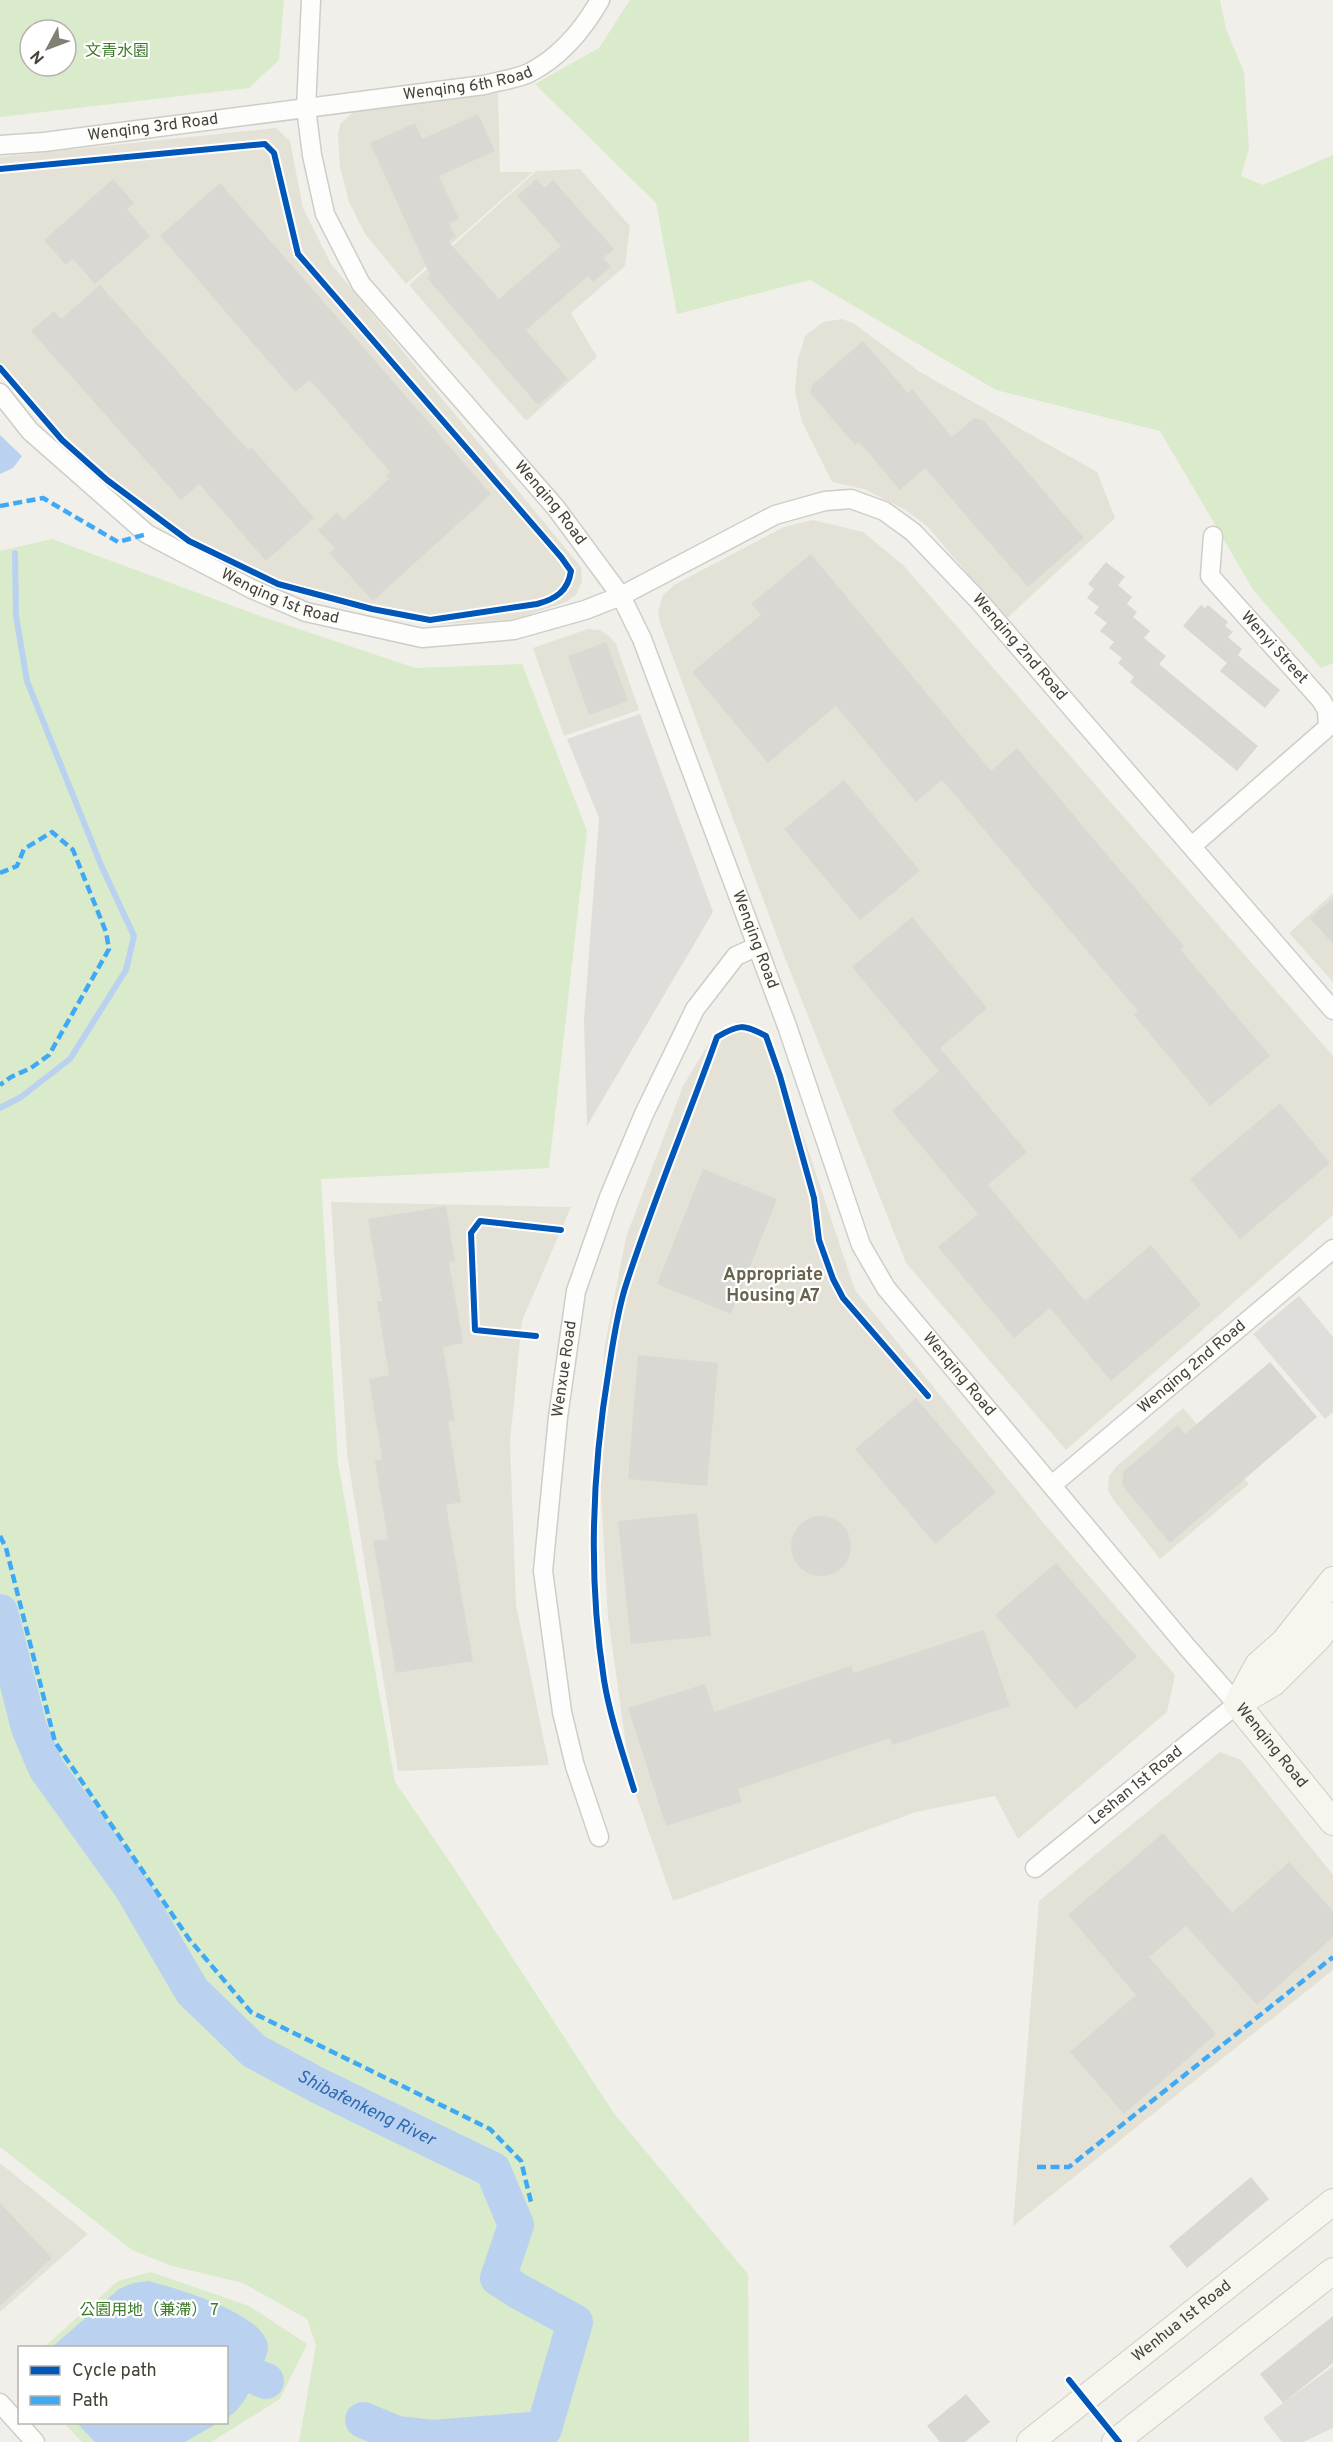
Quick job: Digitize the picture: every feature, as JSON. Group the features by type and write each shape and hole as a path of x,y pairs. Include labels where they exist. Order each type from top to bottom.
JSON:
{"street":[{"name":"Wenqing Road","path":"311,0 306,108 312,155 325,214 361,284 528,473 594,557 621,596 642,639 787,1026 861,1245 886,1288 1237,1704 1333,1822"},
{"name":"Wenqing 6th Road","path":"306,108 484,85 528,73 561,51 587,24 600,0"},
{"name":"Wenqing 3rd Road","path":"0,145 44,142 306,108"},
{"name":"Wenqing 1st Road","path":"0,393 30,431 147,534 252,589 306,612 422,638 514,630 585,610 621,596"},
{"name":"Wenqing 2nd Road","path":"621,596 775,515 825,501 851,499 884,511 913,532 979,601 1333,1010"},
{"name":"Wenyi Street","path":"1192,846 1328,727 1327,710 1321,699 1210,576 1213,536"},
{"name":"Wenxue Road","path":"599,1837 575,1766 562,1712 543,1571 558,1417 576,1291 609,1197 644,1113 695,1009 736,956 756,947"},
{"name":"Wenqing 2nd Road","path":"1052,1485 1333,1250"},
{"path":"1237,1704 1258,1665 1284,1642 1333,1580"},
{"path":"1237,1704 1273,1683 1303,1654 1333,1616"},
{"name":"Leshan 1st Road","path":"1035,1868 1237,1704"},
{"name":"Wenhua 1st Road","path":"1041,2439 1333,2202"},
{"path":"1115,2442 1333,2271"},
{"path":"0,2403 18,2423"},
{"path":"19,2424 35,2442"}],"shaded area":[{"path":"498,93 500,172 533,172 406,284 365,234 349,202 340,167 338,135 340,124 353,112 368,108"},
{"path":"276,128 290,141 303,208 331,264 581,567 582,581 576,595 566,602 516,619 429,625 342,607 256,574 171,527 80,455 0,365 0,157"},
{"path":"580,169 630,226 625,266 571,313 597,357 526,421 409,285 536,171"},
{"path":"842,319 853,323 920,372 1097,472 1115,518 1006,619 928,527 906,510 864,489 832,482 802,422 795,392 798,359 805,336 823,322"},
{"path":"813,520 863,532 903,565 1333,1056 1333,1215 1066,1450 906,1263 785,958 660,623 658,612 663,595 674,585 784,527"},
{"path":"588,629 600,630 616,644 639,710 564,736 533,648"},
{"path":"640,714 713,912 587,1126 584,1021 599,818 567,739"},
{"path":"1333,893 1333,982 1289,933"},
{"path":"739,1021 748,1022 762,1030 774,1048 855,1290 1046,1526 1175,1675 1167,1712 1018,1839 995,1796 916,1812 673,1901 631,1781 608,1617 600,1475 604,1350 626,1237 683,1086 712,1038 726,1027"},
{"path":"331,1202 571,1207 522,1321 510,1442 516,1605 549,1765 398,1771 347,1453"},
{"path":"1299,1296 1333,1337 1333,1412 1325,1419 1253,1334"},
{"path":"1183,1408 1249,1484 1160,1559 1113,1499 1108,1490 1109,1476 1116,1467"},
{"path":"1220,1752 1241,1760 1333,1875 1333,1970 1013,2226 1039,1901"},
{"path":"0,2165 88,2234 0,2312"},
{"path":"1333,2366 1333,2428 1303,2442 1282,2442 1263,2418"}],"green space":[{"name":"文青水園","path":"0,0 284,0 279,60 249,88 0,117"},
{"path":"630,0 1220,0 1226,29 1244,72 1249,148 1241,176 1263,185 1333,155 1333,663 1321,668 1254,591 1160,431 996,390 810,280 677,314 656,203 535,84 599,48"},
{"path":"52,539 260,616 415,668 522,664 587,831 549,1168 321,1179 338,1463 395,1782 452,1865 613,2112 748,2274 749,2442 299,2442 316,2345 307,2319 243,2283 172,2266 132,2250 0,2147 0,551"},
{"name":"公園用地（兼滯） 7","path":"151,2272 249,2306 307,2344 280,2399 211,2442 82,2442 65,2424 228,2424 228,2346 45,2346 118,2281"}],"water":[{"path":"0,435 22,456 13,468 0,474"},
{"path":"149,2281 219,2305 253,2324 264,2336 268,2348 264,2361 246,2399 228,2417 228,2346 53,2346 119,2289 133,2283"},
{"path":"78,2424 216,2424 185,2442 95,2442"}],"building":[{"path":"478,114 495,151 439,176 459,219 449,223 456,237 448,241 499,299 561,246 517,196 536,179 544,188 553,180 614,249 603,258 611,267 593,282 588,276 526,330 568,379 538,405 427,278 430,275 370,143 415,123 422,139"},
{"path":"113,179 134,203 127,209 150,236 95,284 73,259 66,265 44,240"},
{"path":"220,183 491,494 373,601 329,553 335,548 318,530 337,513 344,520 389,479 386,476 390,472 310,380 295,392 160,236"},
{"path":"100,285 248,450 251,447 314,518 266,561 199,484 181,500 31,331 54,311 61,319"},
{"path":"863,341 908,393 912,389 952,437 974,418 983,420 1084,538 1028,587 925,468 900,490 859,442 855,445 811,394 811,386"},
{"path":"811,554 991,771 1017,748 1184,946 1180,949 1270,1056 1210,1106 1134,1015 1138,1011 942,780 916,802 836,706 768,763 692,672 761,615 751,604"},
{"path":"1106,562 1125,577 1118,585 1132,597 1127,604 1137,612 1133,617 1150,631 1144,638 1166,656 1159,664 1258,746 1237,771 1130,682 1134,677 1118,663 1122,658 1109,648 1114,642 1100,631 1107,623 1094,613 1099,607 1087,598 1094,589 1088,584"},
{"path":"1201,605 1205,608 1208,605 1228,622 1225,626 1233,632 1228,637 1242,649 1238,655 1280,690 1265,708 1220,671 1227,663 1183,626"},
{"path":"606,642 628,701 589,715 568,656"},
{"path":"844,780 920,871 860,920 784,829"},
{"path":"1333,898 1333,944 1310,918"},
{"path":"912,917 987,1008 940,1048 1027,1152 988,1185 1085,1301 1151,1245 1201,1305 1111,1381 1050,1308 1014,1338 938,1247 978,1214 892,1111 939,1071 852,967"},
{"path":"1280,1103 1330,1163 1240,1239 1190,1179"},
{"path":"703,1169 777,1199 731,1314 657,1284"},
{"path":"446,1206 455,1261 449,1262 463,1343 443,1347 455,1421 448,1422 461,1502 446,1505 473,1661 396,1673 373,1541 388,1539 375,1461 382,1459 369,1379 389,1375 377,1301 382,1301 368,1219"},
{"path":"638,1355 718,1363 707,1486 628,1479"},
{"path":"1270,1362 1317,1417 1170,1543 1125,1489 1122,1483 1124,1471 1178,1425 1185,1434"},
{"path":"916,1398 996,1492 935,1544 855,1449"},
{"path":"697,1513 711,1636 631,1644 618,1521"},
{"path":"821,1516 842,1525 851,1546 842,1567 821,1576 800,1567 791,1546 800,1525"},
{"path":"1056,1563 1137,1657 1076,1709 995,1615"},
{"path":"984,1630 1010,1706 892,1745 890,1738 738,1789 742,1802 666,1826 628,1708 705,1684 714,1712 851,1666 854,1673"},
{"path":"1163,1833 1232,1913 1289,1862 1333,1911 1333,1937 1257,2005 1186,1926 1149,1957 1216,2034 1124,2114 1070,2052 1136,1995 1068,1915"},
{"path":"1251,2177 1269,2199 1187,2268 1169,2246"},
{"path":"0,2203 52,2258 0,2306"},
{"path":"1333,2316 1333,2363 1283,2403 1260,2374"},
{"path":"966,2394 990,2422 965,2442 940,2442 927,2426"}],"waterway":[{"path":"0,1108 21,1097 70,1059 126,970 134,936 101,865 27,681 16,616 15,553"},
{"name":"Shibafenkeng River","path":"0,1612 29,1728 46,1768 132,1888 192,1991 254,2051 319,2086 493,2170 516,2225 498,2278 575,2322 544,2429 433,2438 397,2434 363,2420"},
{"name":"Shibafenkeng River","path":"256,2377 266,2381"}],"marked path":[{"path":"0,506 43,498 118,542 147,534"},
{"path":"0,873 17,866 24,849 52,832 73,850 106,932 109,949 49,1055 0,1085"},
{"path":"0,1536 6,1548 55,1742 189,1939 251,2012 490,2129 521,2161 531,2202"},
{"path":"1037,2167 1069,2167 1333,1957"}],"cycle path":[{"path":"0,169 265,144 274,153 298,254 561,557 571,571 567,584 555,597 537,604 430,620 372,609 278,584 189,541 107,480 62,440 0,368"},
{"path":"634,1790 610,1708 599,1642 594,1524 603,1407 625,1288 717,1037 741,1027 752,1029 766,1036 780,1076 814,1198 819,1240 833,1279 843,1298 928,1396"},
{"path":"536,1336 475,1330 471,1233 480,1221 561,1230"},
{"path":"1069,2380 1119,2442"}],"district":[{"name":"Appropriate Housing A7","path":"773,1285"}]}
